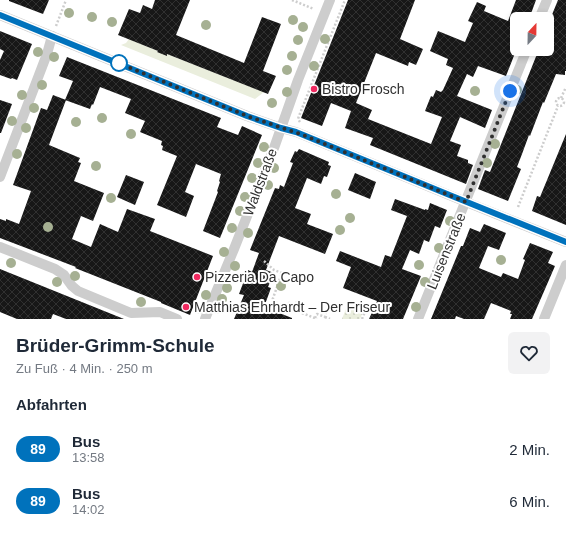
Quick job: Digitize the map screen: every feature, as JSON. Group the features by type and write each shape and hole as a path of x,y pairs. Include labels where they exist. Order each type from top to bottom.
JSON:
{"street":[{"name":"Waldstraße","path":"205,319 237,242 330,0"},
{"path":"542,12 547,0"},
{"path":"0,15 247,116 303,135 566,242"},
{"path":"0,177 47,54 52,36"},
{"name":"Luisenstraße","path":"418,319 524,56"},
{"path":"0,247 55,269 64,275 72,286 78,291 131,313 160,312 177,319"},
{"path":"544,319 566,265"}],"path":[{"path":"56,26 66,0"},
{"path":"292,0 316,10"},
{"path":"300,122 298,119 299,116 345,0"},
{"path":"558,106 562,106 564,104 564,100 562,98 566,87"},
{"path":"518,207 558,106 556,104 556,100 558,98 562,98"},
{"path":"264,261 274,270 282,273 272,301 316,319 317,314 325,317 326,313 324,316 330,319"},
{"path":"287,307 289,303 294,305 296,302 295,305 302,308 301,312"},
{"path":"362,319 368,304"}],"green space":[{"path":"129,39 158,51 157,52 167,54 264,92 255,99 121,45 126,43"},
{"path":"349,301 365,307 360,319 342,319"}],"building":[{"path":"9,0 49,0 43,14"},
{"path":"155,0 190,0 176,35 244,63 262,17 281,24 263,71 276,76 268,94 167,54 167,56 118,35 129,9 140,13 143,5 152,9"},
{"path":"348,0 415,0 400,39 423,49 416,65 409,62 408,66 376,53 356,103 372,110 368,119 431,144 442,117 425,111 431,96 433,97 436,90 441,92 443,90 453,68 446,65 448,59 430,51 438,31 465,42 473,23 468,21 477,2 486,6 484,11 508,21 510,16 510,56 514,56 506,76 478,66 473,77 467,74 457,96 492,110 485,128 460,117 450,141 461,145 457,156 468,160 468,163 473,165 466,184 370,145 373,138 345,128 351,111 331,103 322,126 301,118"},
{"path":"516,0 536,0 532,12 511,12"},
{"path":"558,0 566,0 566,71 565,75 556,74 544,103 543,102 517,167 521,169 508,201 478,189 485,170 490,172 536,56 554,56 553,12"},
{"path":"0,31 32,44 17,80 0,75 0,60 4,51 0,49"},
{"path":"67,57 221,118 217,127 238,135 242,126 262,135 220,238 203,231 218,192 221,174 196,164 185,192 194,196 186,217 157,205 177,156 162,150 162,141 140,132 145,121 125,113 131,99 100,87 90,109 65,100 73,81 59,76"},
{"path":"53,95 66,100 49,145 80,158 78,162 81,163 74,181 104,193 93,221 81,216 72,239 91,247 100,224 118,232 127,209 155,219 150,231 213,256 190,315 75,268 76,267 0,238 0,219 6,221 6,219 19,224 31,191 13,185 41,108 47,110"},
{"path":"0,100 12,104 1,133 0,133"},
{"path":"566,134 566,225 532,211 537,196 540,197"},
{"path":"299,149 329,162 328,165 331,166 327,177 324,176 321,184 307,178 295,208 311,214 307,224 333,234 325,254 279,236 266,270 274,273 268,287 271,288 264,307 292,319 234,319 244,295 239,294 248,270 252,272 259,253 250,250 275,188 279,189 280,185 284,187 293,163 290,162 295,151 297,152"},
{"path":"355,173 376,182 370,199 348,190"},
{"path":"126,175 144,182 135,205 117,197"},
{"path":"395,199 425,210 428,210 430,203 447,210 440,228 435,226 429,242 424,240 419,254 410,250 402,269 421,276 403,319 369,319 377,301 343,288 351,267 336,261 340,251 381,267 385,255 391,257 407,216 391,210"},
{"path":"484,224 506,233 499,250 488,246 479,268 501,277 503,273 518,279 525,260 523,259 530,243 553,252 548,263 555,266 532,319 510,319 512,314 510,314 511,311 491,303 484,319 464,319 456,316 455,319 431,319 470,228 480,232"},
{"path":"0,269 124,319 66,319 53,314 51,319 17,319 0,312"}],"bus line":[{"name":"89","path":"0,15 247,116 296,132 566,242"}],"place":[{"name":"Bistro Frosch","path":"314,89"},
{"name":"Pizzeria Da Capo","path":"197,277"},
{"name":"Matthias Ehrhardt – Der Friseur","path":"186,307"}],"route":[{"path":"119,63 247,116 296,132 466,202 510,91"}]}
